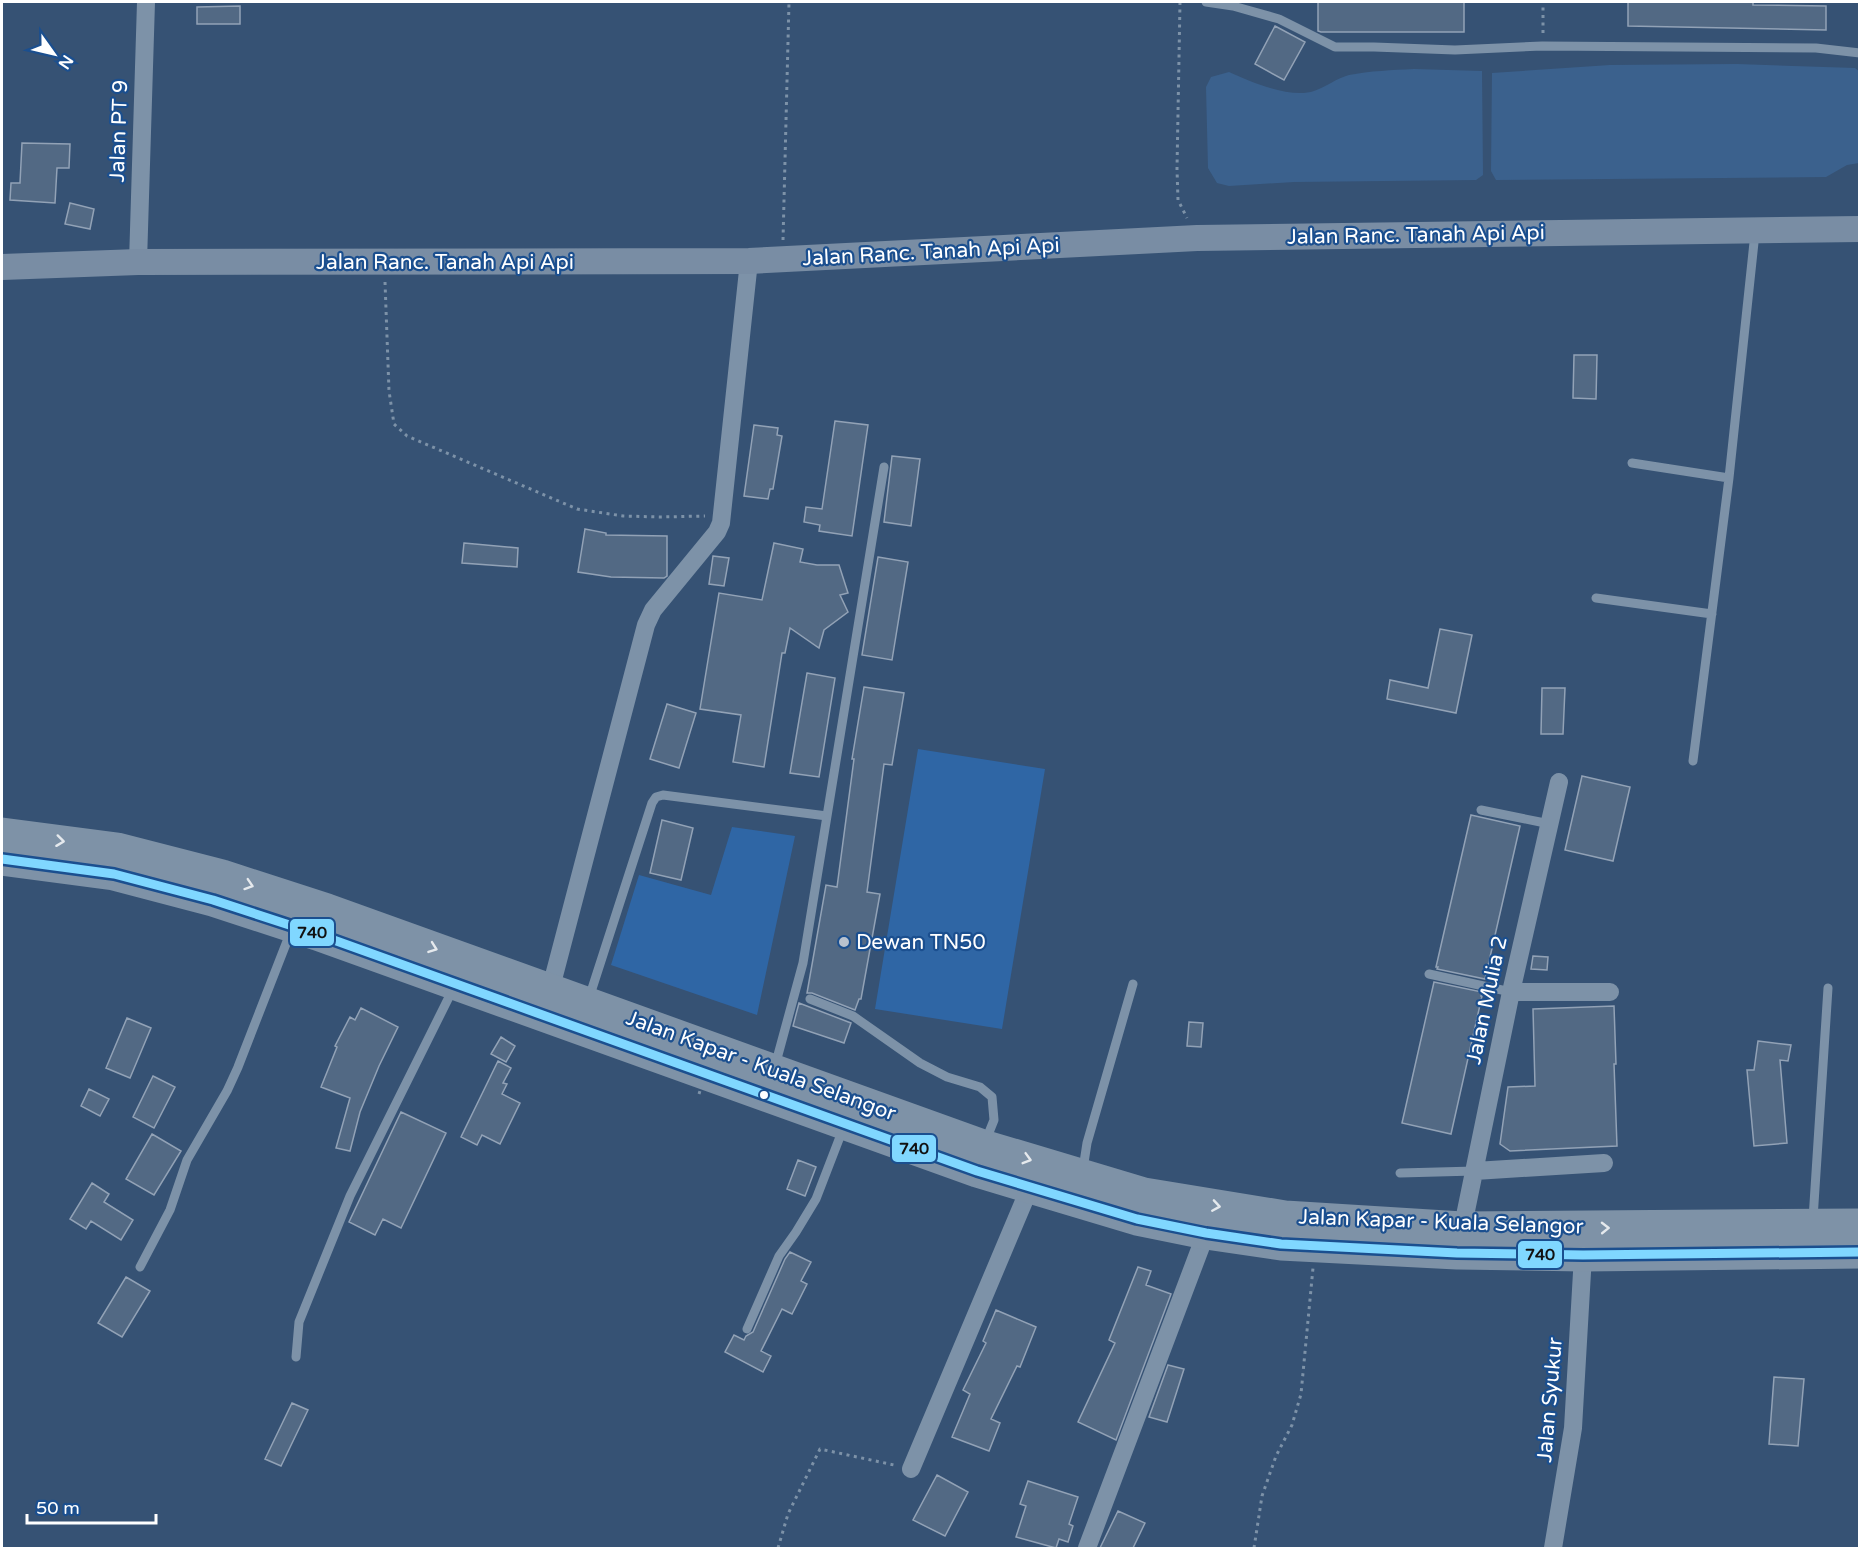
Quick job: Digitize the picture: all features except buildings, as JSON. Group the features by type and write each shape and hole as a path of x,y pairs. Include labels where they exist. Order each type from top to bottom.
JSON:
{"highway":[{"name":"Jalan Kapar - Kuala Selangor","path":"2,834 117,849 222,876 327,910 550,991 582,1016"},
{"name":"Jalan Kapar - Kuala Selangor","path":"2,859 114,874 213,900 456,984 582,1016 770,1083 1144,1194 1285,1217 1583,1255 1860,1252"},
{"name":"Jalan Kapar - Kuala Selangor","path":"770,1083 845,1124 977,1171 1137,1219 1206,1233 1281,1244 1315,1246 1812,1225 1860,1225"}],"street":[{"name":"Jalan PT 9","path":"138,262 146,2"},
{"name":"Jalan Ranc. Tanah Api Api","path":"2,267 138,262 749,261 1197,238 1860,229"},
{"path":"550,991 646,625 653,610 717,532 721,523 749,261"},
{"name":"Jalan Mulia 2","path":"1460,1240 1511,992 1559,782"},
{"path":"1511,992 1610,992"},
{"path":"1475,1171 1604,1163"},
{"path":"911,1469 1030,1187"},
{"path":"1087,1548 1206,1233"},
{"name":"Jalan Syukur","path":"1553,1548 1573,1428 1583,1255"}],"lane":[{"path":"1206,2 1233,6 1279,19 1335,47 1455,50 1542,46 1816,48 1860,53"},
{"path":"1693,761 1729,478 1755,231"},
{"path":"1632,463 1729,478"},
{"path":"770,1083 803,963 884,467"},
{"path":"1596,598 1712,614"},
{"path":"582,1016 652,803 656,797 663,795 827,816"},
{"path":"1481,810 1550,825"},
{"path":"140,1267 170,1210 187,1160 227,1091 238,1067 293,926"},
{"path":"1429,974 1511,992"},
{"path":"296,1357 299,1322 350,1196 456,984"},
{"path":"1082,1175 1087,1143 1133,984"},
{"path":"1812,1225 1828,988"},
{"path":"810,999 853,1016 920,1063 947,1077 980,1087 992,1097 993,1120 983,1146"},
{"path":"747,1329 779,1256 796,1232 819,1191 845,1124"},
{"path":"1400,1173 1475,1171"}],"path":[{"path":"783,260 789,2"},
{"path":"1180,2 1178,200 1197,238"},
{"path":"1542,46 1543,2"},
{"path":"384,262 389,392 394,424 407,436 578,509 642,517 722,514"},
{"path":"699,1094 717,1037"},
{"path":"1254,1548 1262,1496 1276,1456 1292,1425 1301,1394 1315,1246"},
{"path":"778,1548 788,1514 820,1449 911,1469"}],"shaded area":[{"path":"1737,64 1855,68 1860,72 1859,163 1847,165 1826,177 1496,180 1491,171 1492,73 1610,65"},
{"path":"1414,69 1482,71 1483,175 1476,180 1294,182 1229,186 1217,183 1208,168 1206,87 1211,77 1229,72 1271,88 1305,93 1349,75"},
{"path":"918,749 1045,769 1002,1029 875,1009"},
{"path":"732,827 795,836 757,1015 611,965 639,875 711,895"}],"transit line":[{"name":"740","path":"2,859 114,874 213,900 317,934 977,1171 1137,1219 1206,1233 1281,1244 1457,1253 1583,1255 1860,1252"}],"place":[{"name":"Dewan TN50","path":"844,942"}]}
